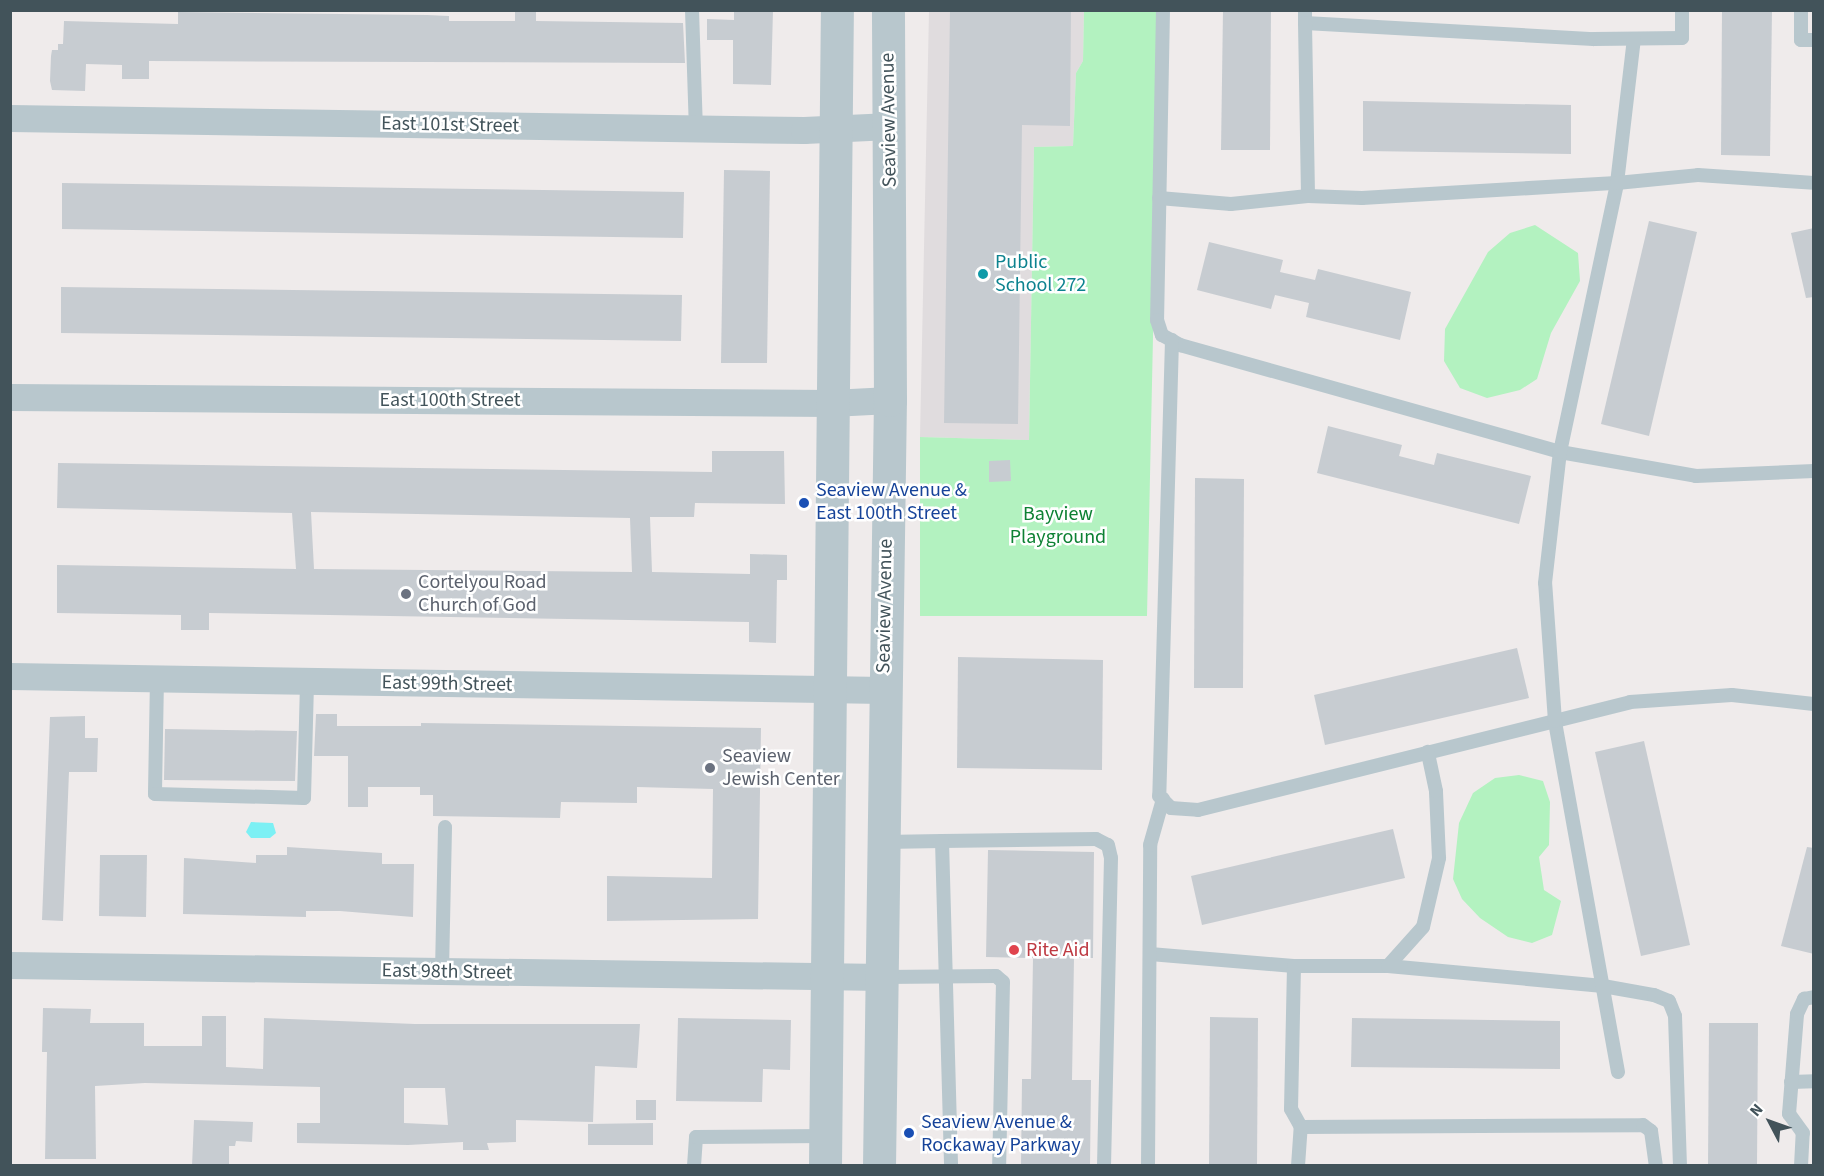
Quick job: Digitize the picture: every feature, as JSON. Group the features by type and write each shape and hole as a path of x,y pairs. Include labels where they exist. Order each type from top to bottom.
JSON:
{"street":[{"path":"825,1151 831,403 837,10"},
{"name":"Seaview Avenue","path":"879,1166 884,977 883,690 890,400 888,10"},
{"name":"East 101st Street","path":"10,118 835,130 890,126"},
{"name":"East 100th Street","path":"10,397 831,403 890,400"},
{"name":"East 99th Street","path":"10,676 883,690"},
{"name":"East 98th Street","path":"10,964 827,978 884,977"}],"lane":[{"path":"692,10 696,128"},
{"path":"1163,10 1157,320 1162,335 1172,340 1560,452 1696,476 1814,471"},
{"path":"1308,196 1305,17 1634,39 1682,38 1682,10"},
{"path":"1801,10 1801,40 1814,40"},
{"path":"1618,1072 1555,721 1545,583 1560,452 1617,183 1634,39"},
{"path":"1159,198 1231,204 1308,196 1362,198 1617,183 1698,175 1814,183"},
{"path":"1172,340 1161,643 1160,796 1171,808 1198,810 1630,702 1732,695 1814,704"},
{"path":"157,678 154,794 304,798 307,681"},
{"path":"1388,966 1423,927 1434,893 1439,858 1437,802 1428,752"},
{"path":"1148,1166 1150,845 1163,799"},
{"path":"442,971 445,827"},
{"path":"884,843 1096,839 1108,845 1112,858 1104,1166"},
{"path":"942,841 951,1166"},
{"path":"1150,954 1294,966 1388,966 1604,986 1654,994 1669,1001 1675,1017 1680,1166"},
{"path":"1294,966 1291,1109 1301,1127 1298,1166"},
{"path":"884,977 946,974 996,976 1003,982 999,1166"},
{"path":"1801,1166 1808,1134 1789,1114 1791,1082 1797,1014 1804,999 1814,997"},
{"path":"1791,1082 1814,1082"},
{"path":"1301,1127 1643,1125 1652,1131 1656,1166"},
{"path":"694,1166 696,1137 825,1151"}],"shaded area":[{"name":"Public School 272","path":"929,11 1084,11 1083,61 1076,73 1073,146 1034,147 1029,440 920,437"}],"green space":[{"name":"Bayview Playground","path":"1084,11 1160,11 1147,616 920,616 920,437 1029,440 1034,147 1073,146 1076,73 1083,61"},
{"path":"1535,225 1578,253 1580,281 1551,333 1537,379 1520,390 1487,398 1460,388 1444,361 1445,329 1488,252 1510,233"},
{"path":"1519,775 1543,781 1550,802 1549,845 1539,857 1544,890 1561,901 1552,935 1532,943 1508,937 1480,918 1462,899 1453,879 1459,823 1473,793 1495,778"}],"water":[{"path":"251,822 273,823 276,833 270,838 251,838 246,832"}],"building":[{"path":"515,10 536,10 536,21 683,23 685,63 149,61 149,79 122,79 122,65 86,64 85,91 52,90 50,81 52,50 58,50 58,44 63,44 64,21 178,24 178,12 427,15 449,16 449,21 515,21"},
{"path":"734,10 773,10 771,85 733,84 733,40 707,40 707,19 734,20"},
{"name":"Public School 272","path":"950,10 1071,10 1070,126 1022,125 1018,424 944,423"},
{"path":"1223,10 1271,10 1270,150 1221,150"},
{"path":"1722,10 1772,10 1770,156 1721,155"},
{"path":"1363,101 1571,105 1571,154 1363,151"},
{"path":"724,170 770,171 767,363 721,363"},
{"path":"62,183 684,192 683,238 62,229"},
{"path":"1649,221 1697,232 1649,436 1601,424"},
{"path":"1814,228 1814,297 1806,298 1791,233"},
{"path":"1209,242 1283,260 1280,272 1315,280 1318,269 1411,292 1400,340 1306,317 1309,303 1275,295 1271,309 1197,290"},
{"path":"61,287 682,295 681,341 61,333"},
{"path":"1328,426 1402,445 1399,456 1434,465 1437,453 1531,476 1519,524 1317,473"},
{"path":"712,451 784,451 785,504 695,503 694,517 650,517 652,572 750,574 750,554 787,555 787,580 777,580 776,643 749,642 749,622 209,613 209,630 181,630 181,615 57,613 57,565 296,569 292,513 57,508 58,463 712,472","holes":["311,512 630,518 632,572 314,569"]},
{"path":"1010,460 1011,481 989,482 989,461"},
{"path":"1195,478 1244,479 1243,688 1194,688"},
{"path":"1517,648 1529,698 1325,745 1314,695"},
{"path":"958,657 1103,660 1102,770 957,768"},
{"path":"316,714 337,714 337,726 421,726 421,723 761,728 758,919 607,921 607,876 712,878 713,789 637,787 637,803 561,802 560,818 433,816 433,795 420,795 420,787 368,787 368,807 348,807 348,756 314,756"},
{"path":"85,716 85,738 98,738 97,772 69,772 63,921 42,920 50,717"},
{"path":"165,729 297,731 295,781 164,780"},
{"path":"1644,741 1690,945 1641,956 1595,752"},
{"path":"1393,829 1405,878 1202,925 1191,876"},
{"path":"287,847 382,853 382,864 414,864 413,917 340,911 306,911 306,917 183,914 184,858 256,863 256,855 287,855"},
{"path":"1807,847 1814,848 1814,954 1781,946"},
{"path":"988,850 1094,852 1093,958 1074,958 1072,1080 1091,1080 1090,1166 1021,1166 1022,1079 1031,1079 1033,958 986,957"},
{"path":"100,855 147,855 146,917 99,916"},
{"path":"43,1008 91,1009 90,1023 144,1023 144,1046 202,1046 202,1016 226,1016 226,1067 263,1069 264,1018 415,1024 640,1024 637,1068 595,1066 593,1122 516,1120 516,1142 487,1143 489,1150 463,1150 463,1142 408,1145 297,1143 297,1123 320,1123 320,1087 145,1083 95,1086 96,1159 45,1159 47,1052 42,1052","holes":["404,1088 445,1088 448,1125 404,1123"]},
{"path":"1210,1017 1258,1018 1257,1166 1209,1166"},
{"path":"678,1018 791,1020 790,1070 763,1069 762,1102 676,1101"},
{"path":"1352,1018 1560,1021 1560,1069 1351,1067"},
{"path":"1709,1023 1758,1023 1757,1166 1708,1166"},
{"path":"636,1100 656,1100 656,1120 636,1120"},
{"path":"194,1120 253,1122 252,1142 236,1141 235,1146 229,1146 229,1166 192,1166"},
{"path":"653,1123 653,1145 588,1145 588,1124"}],"place":[{"name":"Public School 272","path":"983,274"},
{"name":"Seaview Avenue & East 100th Street","path":"804,503"},
{"name":"Cortelyou Road Church of God","path":"406,594"},
{"name":"Seaview Jewish Center","path":"710,768"},
{"name":"Rite Aid","path":"1014,950"},
{"name":"Seaview Avenue & Rockaway Parkway","path":"909,1133"}]}
